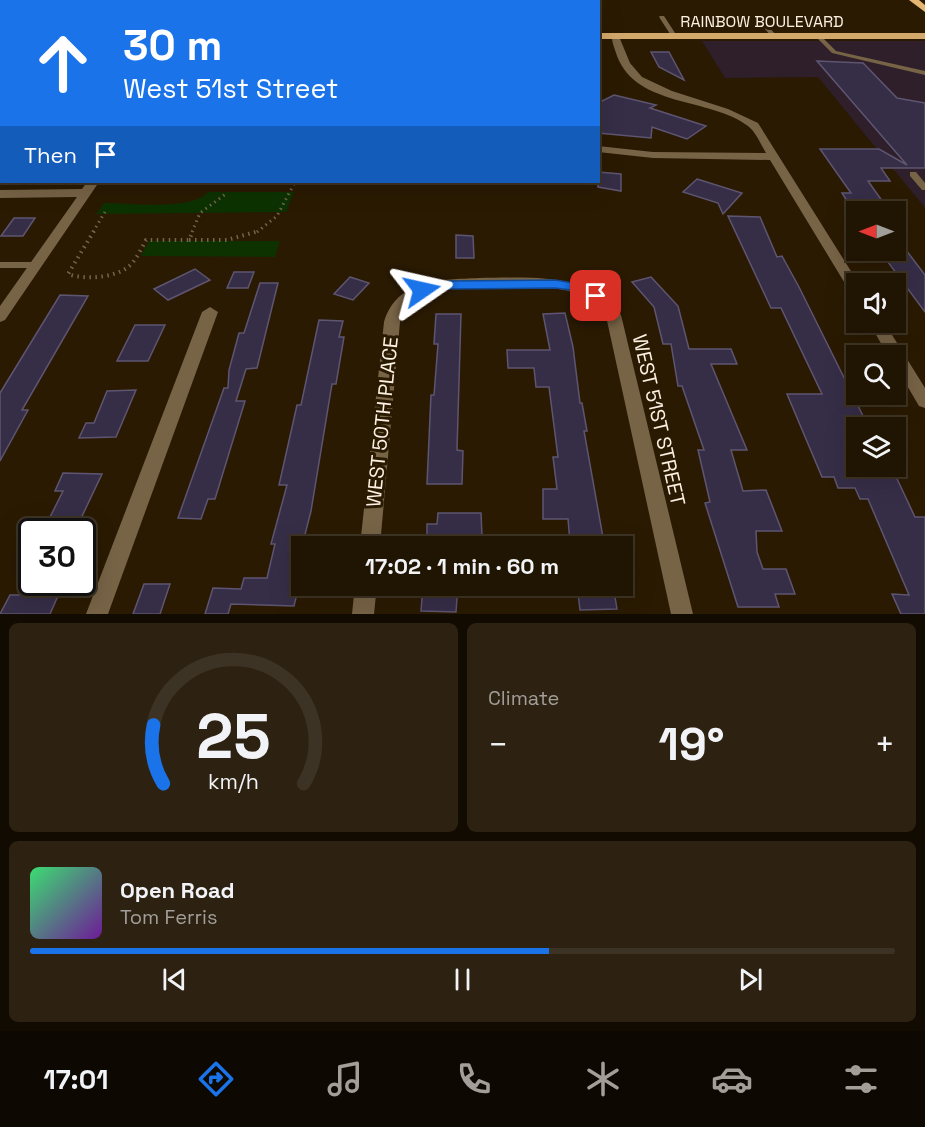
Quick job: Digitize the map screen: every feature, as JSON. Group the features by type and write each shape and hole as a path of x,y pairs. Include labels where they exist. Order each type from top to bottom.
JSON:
{"highway":[{"path":"913,0 925,9"}],"main road":[{"name":"RAINBOW BOULEVARD","path":"600,36 925,36"}],"street":[{"path":"615,36 627,67 636,77 665,91 741,116 754,125 846,274"},
{"path":"600,149 653,155 775,157"},
{"path":"0,194 89,188"},
{"path":"0,317 89,188"},
{"name":"WEST 50TH PLACE","path":"371,536 392,322 397,306 408,295 436,285 507,284"},
{"name":"WEST 51ST STREET","path":"507,284 574,286 596,296 613,315 682,614"},
{"path":"97,614 210,312"},
{"path":"883,333 925,402"},
{"path":"363,614 365,596"}],"lane":[{"path":"662,17 674,36"},
{"path":"757,17 774,36"},
{"path":"818,36 834,52 925,73"},
{"path":"913,174 925,188"},
{"path":"0,265 36,265"}],"path":[{"path":"105,212 68,274 89,277 120,274 134,262 146,240 234,240 257,235 268,228 281,212 295,183"},
{"path":"189,240 200,213 227,193"}],"shaded area":[{"path":"702,41 925,41 925,208 818,77 725,78"}],"green space":[{"path":"208,192 294,192 286,212 96,214 104,203 174,204 200,198"},
{"path":"149,241 280,241 275,257 141,256"}],"building":[{"path":"651,52 669,52 684,80 659,67"},
{"path":"817,61 863,63 897,98 925,103 925,168 881,168 890,181 868,181 882,201 847,201 842,193 851,193 820,149 879,149 907,165"},
{"path":"614,95 656,105 650,108 706,126 687,139 652,127 651,138 600,133 600,102"},
{"path":"600,172 621,174 621,191 598,187"},
{"path":"697,179 742,193 723,214 718,203 683,192"},
{"path":"728,216 760,217 777,257 782,256 846,382 846,405 858,405 864,417 846,417 846,477 896,477 915,517 925,517 925,614 901,614 892,594 909,595 868,499 860,499 855,488 838,488 834,477 822,477 787,394 822,394 781,308 771,308"},
{"path":"14,218 35,218 23,236 1,236"},
{"path":"456,235 473,236 474,258 456,258"},
{"path":"906,250 925,275 925,312 906,286 906,273 896,273 887,261 906,261"},
{"path":"195,269 210,280 168,300 154,289"},
{"path":"234,272 254,272 248,288 227,288"},
{"path":"350,277 369,283 353,300 334,294"},
{"path":"651,277 678,306 689,349 731,349 737,364 711,364 747,450 731,450 743,491 766,490 782,531 756,531 757,552 763,569 786,569 795,594 775,594 779,607 738,607 705,503 710,502 698,450 704,450 682,386 678,386 671,344 663,344 654,307 632,282"},
{"path":"260,283 278,283 257,368 246,369 236,401 245,401 215,499 208,499 201,519 178,518 224,388 228,388 229,370 239,333 244,333"},
{"path":"60,295 88,296 22,410 28,410 0,461 0,393"},
{"path":"565,313 573,347 580,403 582,403 587,431 584,431 603,536 569,536 568,519 543,519 543,489 557,489 553,457 558,457 549,387 536,387 534,368 508,368 507,350 550,350 543,314"},
{"path":"436,314 461,314 457,450 463,451 462,484 427,484 431,395 434,395 438,344 434,344"},
{"path":"319,320 343,321 339,337 344,337 336,384 332,384 311,511 305,536 291,536 291,596 296,596 294,606 231,604 228,614 205,614 213,588 241,589 244,578 267,578 275,544 271,544 287,485 279,485 297,405 301,405"},
{"path":"135,325 165,325 148,361 117,361"},
{"path":"136,390 116,437 79,438 86,423 94,423 107,391"},
{"path":"63,473 102,474 81,518 50,518 63,491 55,491"},
{"path":"438,513 481,513 482,536 427,536 427,524 437,524"},
{"path":"144,584 170,584 160,614 133,614"},
{"path":"10,595 58,596 50,614 0,614"},
{"path":"422,596 457,596 456,612 421,611"},
{"path":"578,596 615,596 617,609 580,610"}],"route":[{"path":"422,290 436,285 555,284 574,286 596,296"}]}
